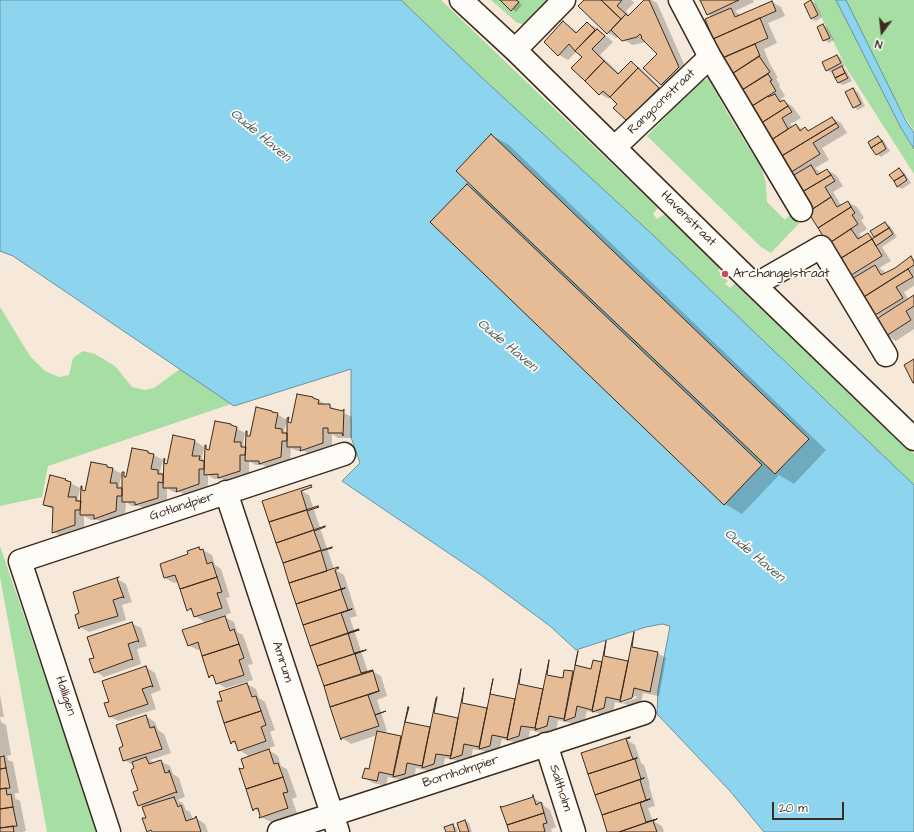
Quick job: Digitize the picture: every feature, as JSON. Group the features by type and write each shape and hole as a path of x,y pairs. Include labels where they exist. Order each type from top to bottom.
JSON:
{"street":[{"name":"Havenstraat","path":"461,0 615,147 914,439"},
{"path":"514,50 564,0"},
{"path":"680,0 710,57 801,210"},
{"name":"Rangoonstraat","path":"615,147 710,57"},
{"path":"755,285 821,247 886,355"},
{"name":"Gotlandpier","path":"20,561 344,454"},
{"name":"Amrum","path":"226,492 335,823"},
{"name":"Halligen","path":"20,561 109,832"},
{"name":"Bornholmpier","path":"279,832 335,823 546,744 644,713"},
{"name":"Saltholm","path":"546,744 574,832"}],"green space":[{"path":"401,0 441,0 658,208 653,214 657,219 665,214 721,267 718,271 728,281 725,284 730,288 736,283 914,454 914,485 654,236 479,75"},
{"path":"491,0 553,0 527,26 516,22"},
{"path":"813,0 836,0 844,15 839,0 914,0 914,131 850,27 901,128 914,150 914,174 847,69"},
{"path":"708,78 762,169 766,184 767,202 785,220 796,207 804,218 771,253 761,247 647,136 696,85"},
{"path":"0,307 30,356 45,371 59,377 69,375 73,358 83,351 95,354 115,366 132,387 145,390 154,388 180,369 231,404 48,466 42,497 0,506"},
{"path":"0,546 98,832 47,832 0,577"}],"water":[{"name":"Oude Haven","path":"0,0 401,0 479,75 654,236 914,485 914,832 764,832 730,791 657,714 658,690 670,626 662,624 646,627 576,650 550,626 481,575 342,481 360,463 351,437 351,369 234,406 13,256 0,251"},
{"path":"836,0 846,0 906,121 914,133 914,149 901,128"}],"building":[{"path":"500,0 516,0 519,2 511,11"},
{"path":"584,0 601,0 621,19 607,34 578,6"},
{"path":"601,0 622,0 617,6 626,14 621,19"},
{"path":"644,0 649,0 679,67 661,85 643,68 657,54 641,38 642,37 640,34 637,37 622,41 611,30 626,14 628,16"},
{"path":"700,0 739,0 707,15"},
{"path":"811,0 818,15 811,19 804,4"},
{"path":"772,1 776,11 713,39 705,19 731,8 735,17"},
{"path":"760,18 768,38 722,58 713,39"},
{"path":"563,21 576,33 587,22 595,30 575,51 569,44 558,56 544,42"},
{"path":"823,24 830,38 823,41 817,27"},
{"path":"597,29 605,36 592,49 604,61 585,81 571,68 582,57 575,51"},
{"path":"755,44 760,56 724,79 716,61"},
{"path":"837,55 841,63 826,71 822,62"},
{"path":"759,56 770,72 734,95 724,79"},
{"path":"604,61 618,74 631,61 638,68 610,97 603,91 599,95 585,81"},
{"path":"842,66 845,73 835,78 832,71"},
{"path":"638,68 659,88 627,121 613,108 617,104 610,97"},
{"path":"845,73 848,78 838,83 835,78"},
{"path":"768,74 776,91 744,111 734,95"},
{"path":"853,88 861,104 853,108 845,92"},
{"path":"775,94 780,102 784,100 788,106 755,127 744,111 768,96"},
{"path":"788,106 792,112 782,118 788,129 765,144 755,127"},
{"path":"832,117 836,123 775,160 765,144 796,124 800,131 805,127 808,131"},
{"path":"836,123 839,127 813,143 820,154 785,176 775,160"},
{"path":"491,134 809,439 775,474 456,171"},
{"path":"878,136 882,141 871,148 868,142"},
{"path":"882,141 886,149 876,155 871,148"},
{"path":"811,165 817,175 827,169 831,175 797,195 787,179"},
{"path":"899,168 904,175 894,181 889,175"},
{"path":"831,175 835,181 825,187 831,197 808,212 797,195"},
{"path":"904,175 907,180 897,187 894,181"},
{"path":"467,184 762,465 724,505 430,222"},
{"path":"831,197 837,207 848,201 851,207 818,228 808,212"},
{"path":"851,207 855,213 852,215 858,224 828,244 818,228"},
{"path":"885,222 889,228 874,237 870,231"},
{"path":"889,228 893,234 876,246 872,239"},
{"path":"851,229 858,239 868,233 872,239 838,260 828,244"},
{"path":"872,239 882,256 848,277 838,260"},
{"path":"911,256 914,265 862,298 850,280 875,265 881,275 895,268"},
{"path":"908,269 913,277 896,287 903,298 875,315 871,313 869,304 864,297"},
{"path":"914,295 914,306 906,311 911,320 886,336 875,320"},
{"path":"914,359 914,383 913,383 904,365"},
{"path":"297,394 313,397 319,400 318,404 330,404 330,408 343,411 344,409 343,436 342,433 328,433 328,428 323,428 323,443 300,451 301,447 287,447 287,418 289,417 288,422 291,423"},
{"path":"256,407 278,413 275,428 282,429 282,433 287,433 287,441 282,441 281,457 259,464 259,461 245,461 246,431 247,436 250,436"},
{"path":"215,421 231,424 237,427 234,442 241,442 241,447 246,447 245,455 240,455 240,471 218,478 218,474 204,475 205,445 206,449 209,450"},
{"path":"173,435 195,440 192,456 200,456 199,460 204,461 204,469 199,469 199,484 176,492 177,488 163,488 164,458 164,463 167,464"},
{"path":"132,448 148,451 148,453 154,454 151,469 158,470 158,474 163,474 163,483 158,482 158,498 135,505 135,502 122,502 122,472 124,472 124,477 126,477"},
{"path":"91,462 107,465 107,467 113,468 110,483 117,483 117,488 122,488 122,496 117,496 116,511 94,519 94,515 80,515 81,486 82,490 85,491"},
{"path":"50,475 66,479 65,480 71,482 68,497 76,497 76,501 81,501 80,510 75,510 75,525 52,533 53,507 43,505"},
{"path":"311,485 312,487 301,491 307,510 269,522 262,501"},
{"path":"318,506 319,507 307,511 314,530 276,543 269,522"},
{"path":"325,526 314,531 321,550 283,563 276,543"},
{"path":"199,547 200,550 203,549 207,564 212,562 217,577 180,589 175,575 164,578 160,564 188,554 187,551"},
{"path":"332,547 321,551 327,571 289,583 283,563"},
{"path":"338,567 339,568 335,570 341,589 345,588 296,604 289,583"},
{"path":"119,577 117,579 124,598 122,597 113,600 118,616 80,627 79,629 75,615 79,613 73,592"},
{"path":"217,577 222,592 217,593 222,608 194,617 191,608 187,611 180,589"},
{"path":"345,588 341,590 348,610 352,609 303,625 296,604"},
{"path":"352,609 341,613 348,633 310,646 303,625"},
{"path":"225,616 230,631 234,629 239,644 202,656 198,642 188,646 182,630"},
{"path":"132,622 139,642 137,641 128,644 133,660 132,659 94,673 89,659 94,658 87,637"},
{"path":"634,632 632,647 658,652 650,692 634,688 632,698 620,702"},
{"path":"348,634 354,653 366,650 317,666 310,646"},
{"path":"606,641 604,656 628,661 620,700 606,697 604,708 592,712"},
{"path":"239,644 244,658 239,660 244,675 216,684 213,675 209,678 202,656"},
{"path":"366,650 355,654 361,673 373,670 324,686 317,666"},
{"path":"549,660 547,675 563,678 564,670 573,671 564,719 549,716 547,726 535,730 537,729 535,728"},
{"path":"593,660 602,662 592,710 577,706 575,717 564,721 575,665 591,669"},
{"path":"146,666 153,687 151,686 142,689 148,704 109,717 104,703 109,702 102,681"},
{"path":"521,669 519,684 543,689 535,728 521,726 519,736 507,740"},
{"path":"373,671 379,691 330,707 324,686"},
{"path":"247,683 252,697 256,696 261,711 224,723 217,701 222,701 219,692"},
{"path":"464,688 462,703 487,708 479,747 464,744 462,755 450,759"},
{"path":"379,691 368,695 379,726 342,738 341,740 330,707"},
{"path":"490,694 515,699 507,738 492,735 490,746 479,749"},
{"path":"437,697 434,713 458,718 451,756 436,754 434,764 422,768 436,698"},
{"path":"408,707 405,722 430,727 422,766 407,763 405,774 393,777"},
{"path":"261,711 266,725 261,727 266,741 238,751 235,741 231,744 224,723"},
{"path":"146,715 150,728 154,726 162,749 123,761 119,748 123,746 116,725"},
{"path":"377,731 401,736 393,775 379,772 377,781 362,778 365,768 369,769"},
{"path":"630,737 626,739 633,759 637,758 588,774 581,753"},
{"path":"269,749 274,764 278,763 283,777 246,789 239,768 244,768 241,759"},
{"path":"4,756 6,768 0,769 0,757"},
{"path":"146,757 149,764 161,760 165,773 169,772 169,770 177,793 176,792 138,806 133,792 138,790 131,770 134,768 132,762"},
{"path":"637,758 635,759 641,779 644,778 595,795 588,774"},
{"path":"6,768 10,788 0,789 0,769"},
{"path":"283,777 288,792 283,793 288,808 259,818 258,808 254,809 253,811 246,789"},
{"path":"644,778 640,780 646,800 650,799 602,815 595,795"},
{"path":"6,788 7,795 11,794 13,807 0,809 0,789"},
{"path":"533,795 536,805 541,802 544,813 507,825 500,806 502,807 533,797"},
{"path":"174,797 178,807 181,805 186,821 195,818 196,816 201,832 152,832 151,830 147,832 142,818 146,818 142,807"},
{"path":"650,799 640,803 646,822 657,819 619,832 607,832 602,815"},
{"path":"13,807 17,826 0,828 0,809"},
{"path":"544,813 547,823 543,824 545,832 509,832 507,825"},
{"path":"657,819 653,821 657,832 619,832"},
{"path":"465,820 469,832 460,832 457,823"},
{"path":"453,824 455,832 446,832 444,827"},
{"path":"13,826 14,832 0,832 0,828"}],"place":[{"name":"Archangelstraat","path":"725,274"}]}
